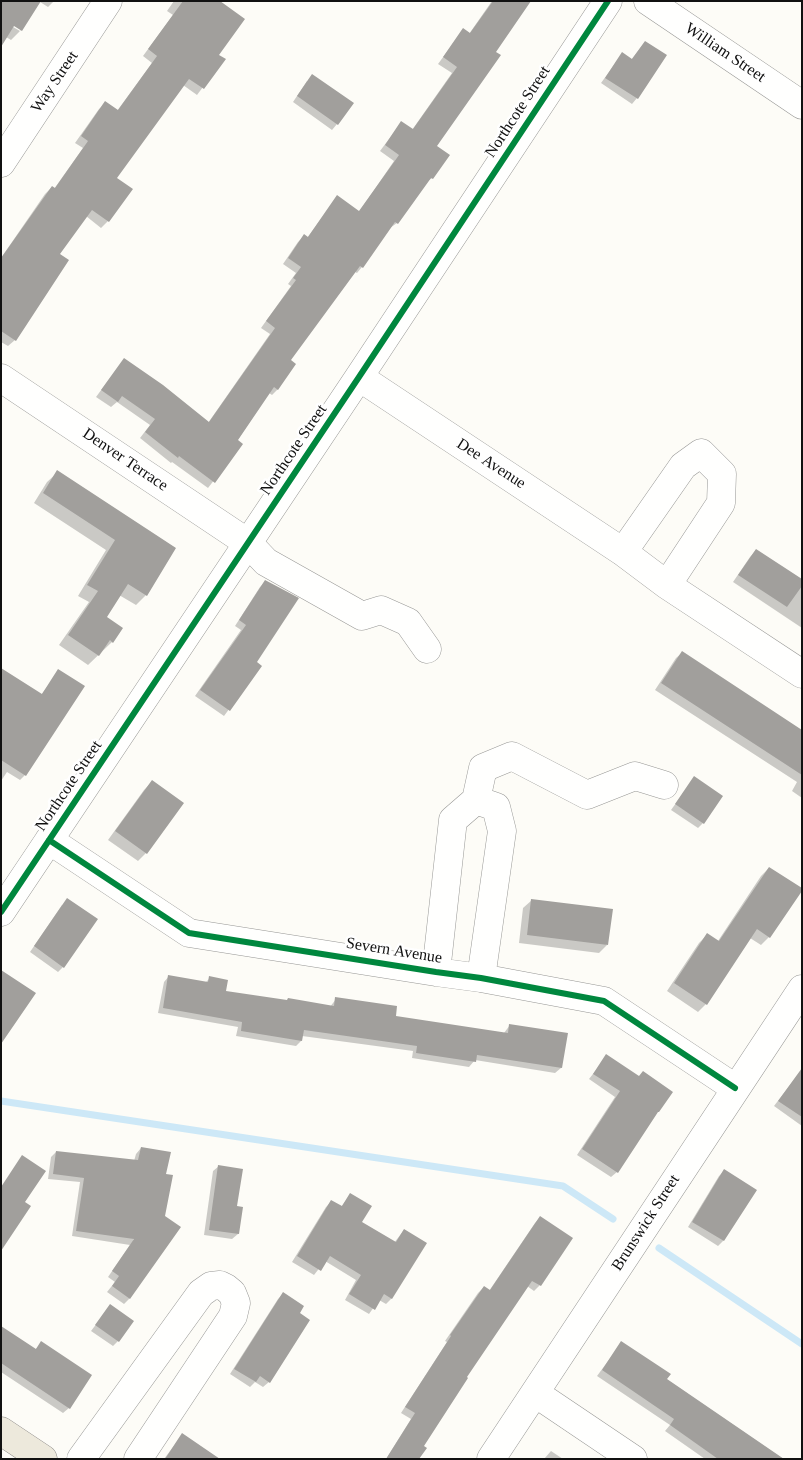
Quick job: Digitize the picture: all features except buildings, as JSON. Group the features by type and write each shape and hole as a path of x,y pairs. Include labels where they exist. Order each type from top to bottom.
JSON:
{"main road":[{"path":"1,1431 42,1459"}],"street":[{"name":"Way Street","path":"1,162 108,1"},
{"name":"Northcote Street","path":"1,912 360,377 608,1"},
{"name":"William Street","path":"648,1 802,105"},
{"name":"Dee Avenue","path":"360,377 624,552 667,584 802,674"},
{"name":"Denver Terrace","path":"1,378 248,543 266,562 362,616 381,610 408,622 428,649"},
{"path":"624,552 683,466 701,453 722,474 721,503 667,584"},
{"path":"481,978 502,831 496,806 476,800 483,768 512,756 587,795 634,776 664,785"},
{"name":"Severn Avenue","path":"436,972 453,820 476,800"},
{"name":"Severn Avenue","path":"49,840 189,933 481,978 604,1001 735,1088"},
{"name":"Brunswick Street","path":"491,1459 735,1088 799,999"},
{"path":"81,1459 201,1293 210,1286 220,1285 232,1293 236,1303 233,1316 138,1459"},
{"path":"535,1393 633,1459"}],"waterway":[{"path":"1,1101 563,1186 613,1219"},
{"path":"659,1248 802,1344"}],"cycle path":[{"path":"1,912 608,1"},
{"path":"49,840 189,933 481,978 604,1001 735,1088"}]}
